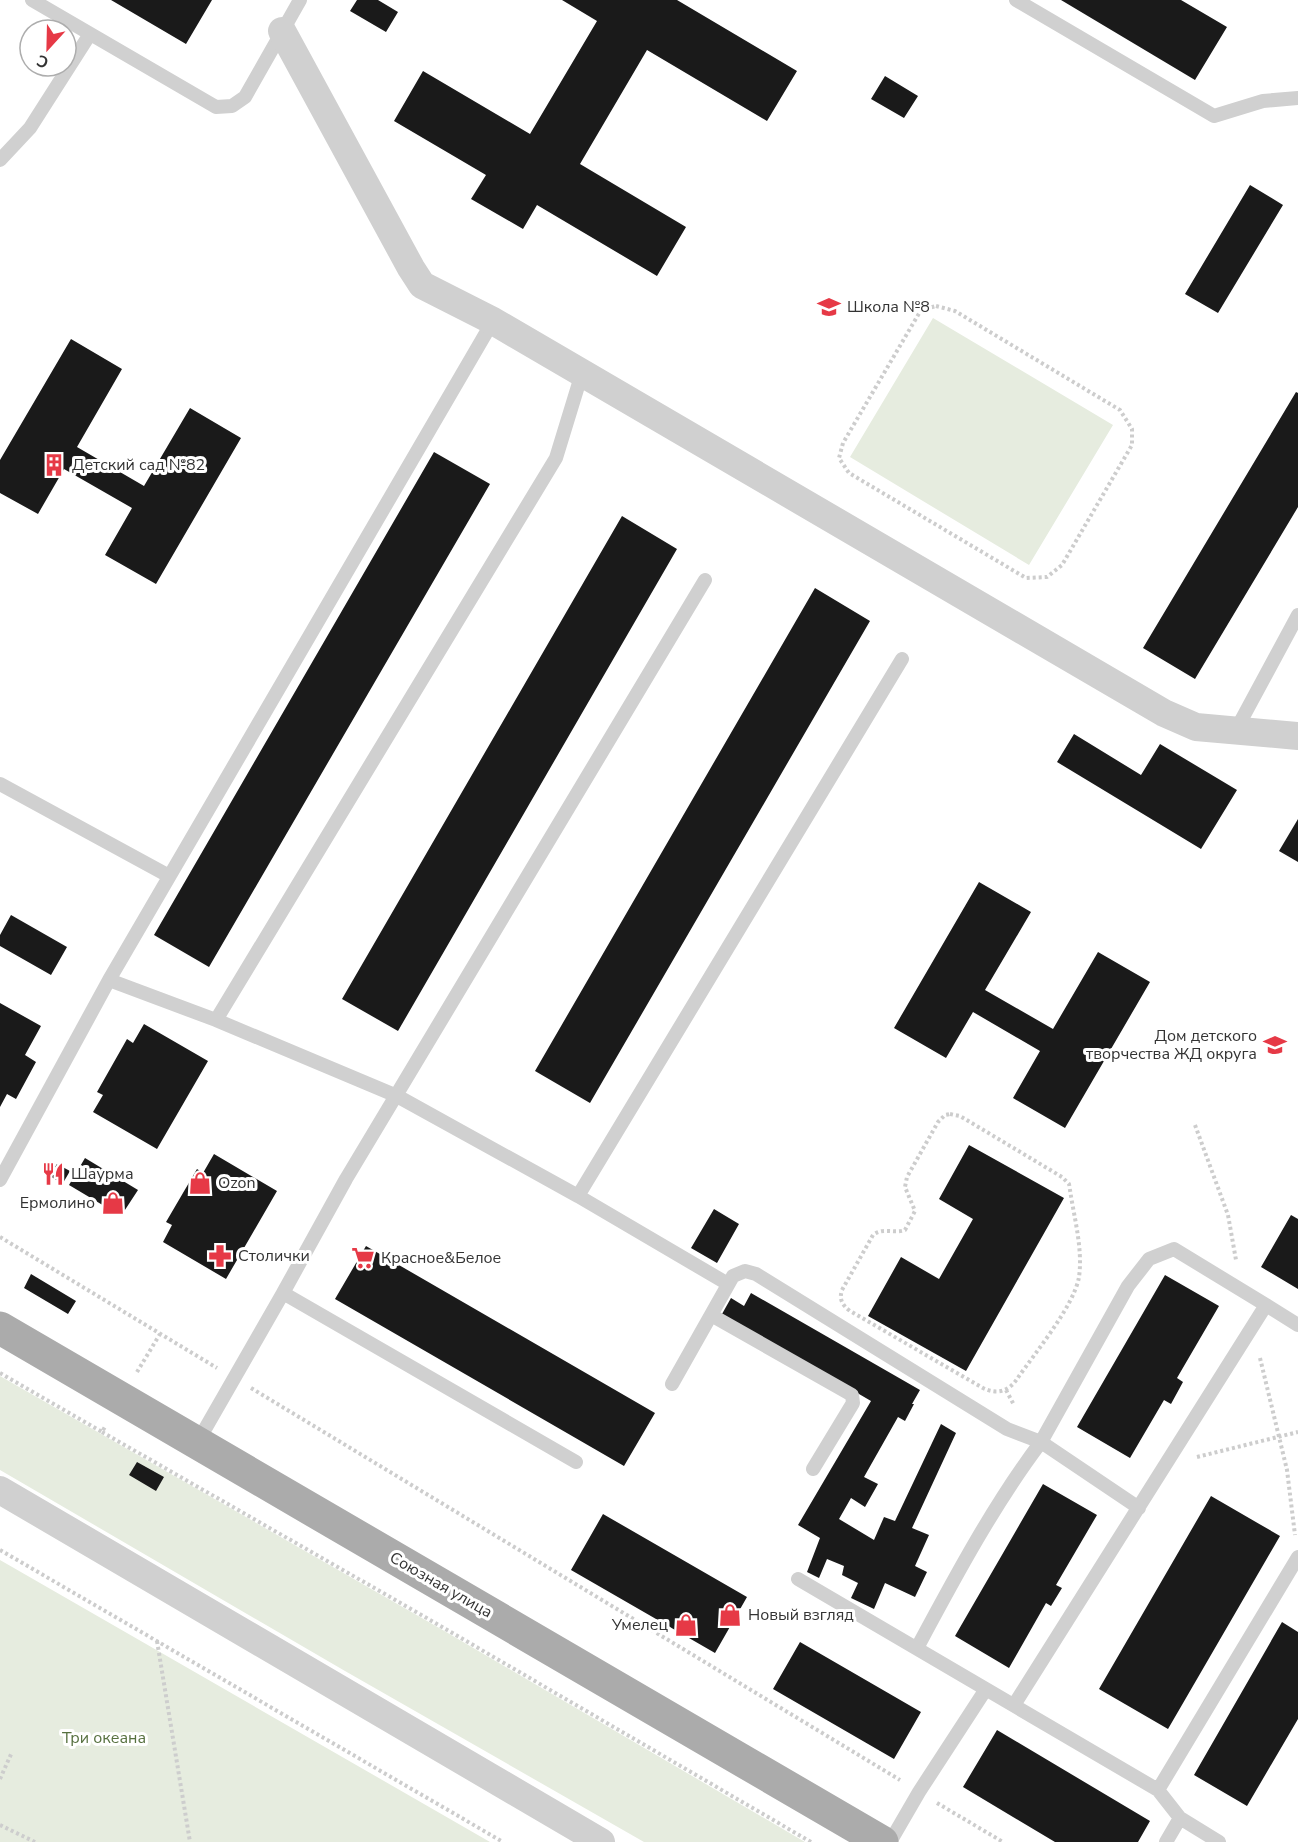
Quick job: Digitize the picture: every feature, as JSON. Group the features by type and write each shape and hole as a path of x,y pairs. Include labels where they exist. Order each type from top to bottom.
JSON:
{"main road":[{"name":"Союзная улица","path":"0,1328 882,1842"}],"street":[{"path":"282,31 422,285 493,321 1164,713 1196,728 1298,736"},
{"path":"0,1490 601,1842"}],"lane":[{"path":"32,0 216,107 232,106 245,97 300,0"},
{"path":"1016,0 1214,116 1263,101 1298,98"},
{"path":"0,160 30,128 90,34"},
{"path":"0,1180 109,980 493,321"},
{"path":"216,1020 556,458 582,373"},
{"path":"197,1443 346,1179 705,580"},
{"path":"1236,730 1298,615"},
{"path":"579,1196 902,659"},
{"path":"0,784 169,876"},
{"path":"109,980 216,1020 397,1096 579,1196 728,1284"},
{"path":"917,1648 952,1583 1023,1464 1041,1442 1128,1286 1149,1259 1174,1250 1298,1324"},
{"path":"672,1384 733,1276 745,1271 756,1274 1007,1429 1041,1442 1139,1508"},
{"path":"283,1293 576,1462"},
{"path":"1014,1705 1266,1305"},
{"path":"711,1315 852,1395 854,1403 813,1469"},
{"path":"1158,1790 1298,1557"},
{"path":"798,1579 1158,1790 1180,1818 1219,1842"},
{"path":"890,1842 919,1792 986,1689"},
{"path":"1166,1842 1180,1818"}],"path":[{"path":"936,306 955,311 1120,410 1132,429 1132,445 1062,565 1047,576 1026,578 849,473 839,458 843,443 921,310 936,306"},
{"path":"950,1114 960,1116 1066,1180 1070,1190 1079,1251 1079,1277 1070,1302 1013,1386 998,1392 983,1388 860,1317 845,1308 841,1299 842,1290 873,1235 882,1230 902,1232 905,1230 915,1211 905,1187 907,1177 938,1122 945,1115 950,1114"},
{"path":"0,1237 1003,1842"},
{"path":"102,1432 811,1842"},
{"path":"1167,1464 1298,1432"},
{"path":"0,1550 503,1842"},
{"path":"157,1640 190,1842"},
{"path":"0,1779 12,1752"},
{"path":"0,1825 35,1842"}],"green space":[{"path":"933,318 1113,425 1029,565 850,457"},
{"path":"0,1376 441,1629 805,1842 644,1842 345,1671 0,1470"},
{"name":"Три океана","path":"0,1560 490,1842 0,1842"}],"building":[{"path":"111,0 212,0 186,44"},
{"path":"357,0 378,0 398,12 386,32 350,11"},
{"path":"562,0 677,0 797,71 767,121 647,50 580,164 686,227 657,276 537,205 523,229 471,199 486,175 394,121 423,71 530,134 597,21"},
{"path":"1061,0 1181,0 1227,27 1195,80"},
{"path":"885,76 918,96 904,118 871,99"},
{"path":"1250,185 1283,205 1218,313 1185,294"},
{"name":"Детский сад №82","path":"71,339 122,369 77,447 144,486 190,408 241,438 156,584 105,555 132,508 64,469 38,514 0,493 0,460"},
{"path":"1296,392 1298,393 1298,507 1195,679 1143,648"},
{"path":"434,452 490,484 209,967 154,935"},
{"path":"622,516 677,549 398,1031 342,999"},
{"path":"815,588 870,621 590,1103 535,1071"},
{"path":"1074,734 1141,775 1160,744 1237,790 1201,849 1057,762"},
{"path":"1298,819 1298,862 1279,851"},
{"path":"979,882 1031,912 985,990 1053,1029 1098,952 1150,982 1065,1128 1013,1098 1040,1051 973,1012 946,1058 894,1028"},
{"path":"11,915 67,947 51,975 0,946 0,935"},
{"path":"0,1003 41,1026 25,1055 36,1062 16,1099 7,1094 0,1107"},
{"path":"144,1024 208,1061 157,1149 93,1112 103,1095 97,1092 127,1039 133,1043"},
{"path":"969,1145 1064,1198 966,1371 868,1316 901,1257 939,1279 973,1219 939,1199"},
{"path":"214,1154 277,1191 226,1279 163,1242 172,1225 166,1222 197,1169 203,1173"},
{"path":"85,1158 138,1190 121,1216 69,1185"},
{"path":"57,1164 70,1171 63,1183 49,1176"},
{"path":"714,1209 739,1224 717,1263 691,1248"},
{"path":"1291,1215 1298,1219 1298,1289 1261,1267"},
{"path":"366,1246 655,1413 624,1466 335,1299"},
{"path":"31,1274 76,1301 68,1314 24,1288"},
{"path":"1165,1275 1219,1306 1177,1378 1183,1382 1171,1404 1164,1400 1130,1458 1077,1427"},
{"path":"751,1293 920,1390 905,1421 898,1417 864,1477 878,1484 865,1507 851,1498 839,1519 874,1540 884,1517 895,1521 941,1424 956,1433 912,1528 929,1535 915,1566 927,1572 915,1597 885,1583 874,1609 851,1598 858,1583 842,1575 844,1566 827,1559 819,1578 807,1572 820,1538 798,1525 871,1401 722,1314 731,1298 744,1306"},
{"path":"137,1462 164,1477 156,1491 129,1475"},
{"path":"1043,1484 1097,1515 1056,1585 1062,1588 1051,1606 1046,1603 1009,1668 955,1636"},
{"path":"1211,1496 1280,1536 1168,1729 1099,1689"},
{"path":"603,1514 747,1597 715,1653 571,1570"},
{"path":"1282,1622 1298,1632 1298,1719 1247,1806 1194,1775"},
{"path":"800,1642 921,1712 894,1759 773,1689"},
{"path":"997,1730 1150,1821 1138,1842 1055,1842 963,1787"}],"place":[{"name":"Школа №8","path":"829,307"},
{"name":"Детский сад №82","path":"54,465"},
{"name":"Дом детского творчества ЖД округа","path":"1275,1045"},
{"name":"Шаурма","path":"53,1174"},
{"name":"Ozon","path":"200,1183"},
{"name":"Ермолино","path":"113,1203"},
{"name":"Столички","path":"220,1256"},
{"name":"Красное&Белое","path":"363,1258"},
{"name":"Новый взгляд","path":"730,1615"},
{"name":"Умелец","path":"686,1625"}]}
